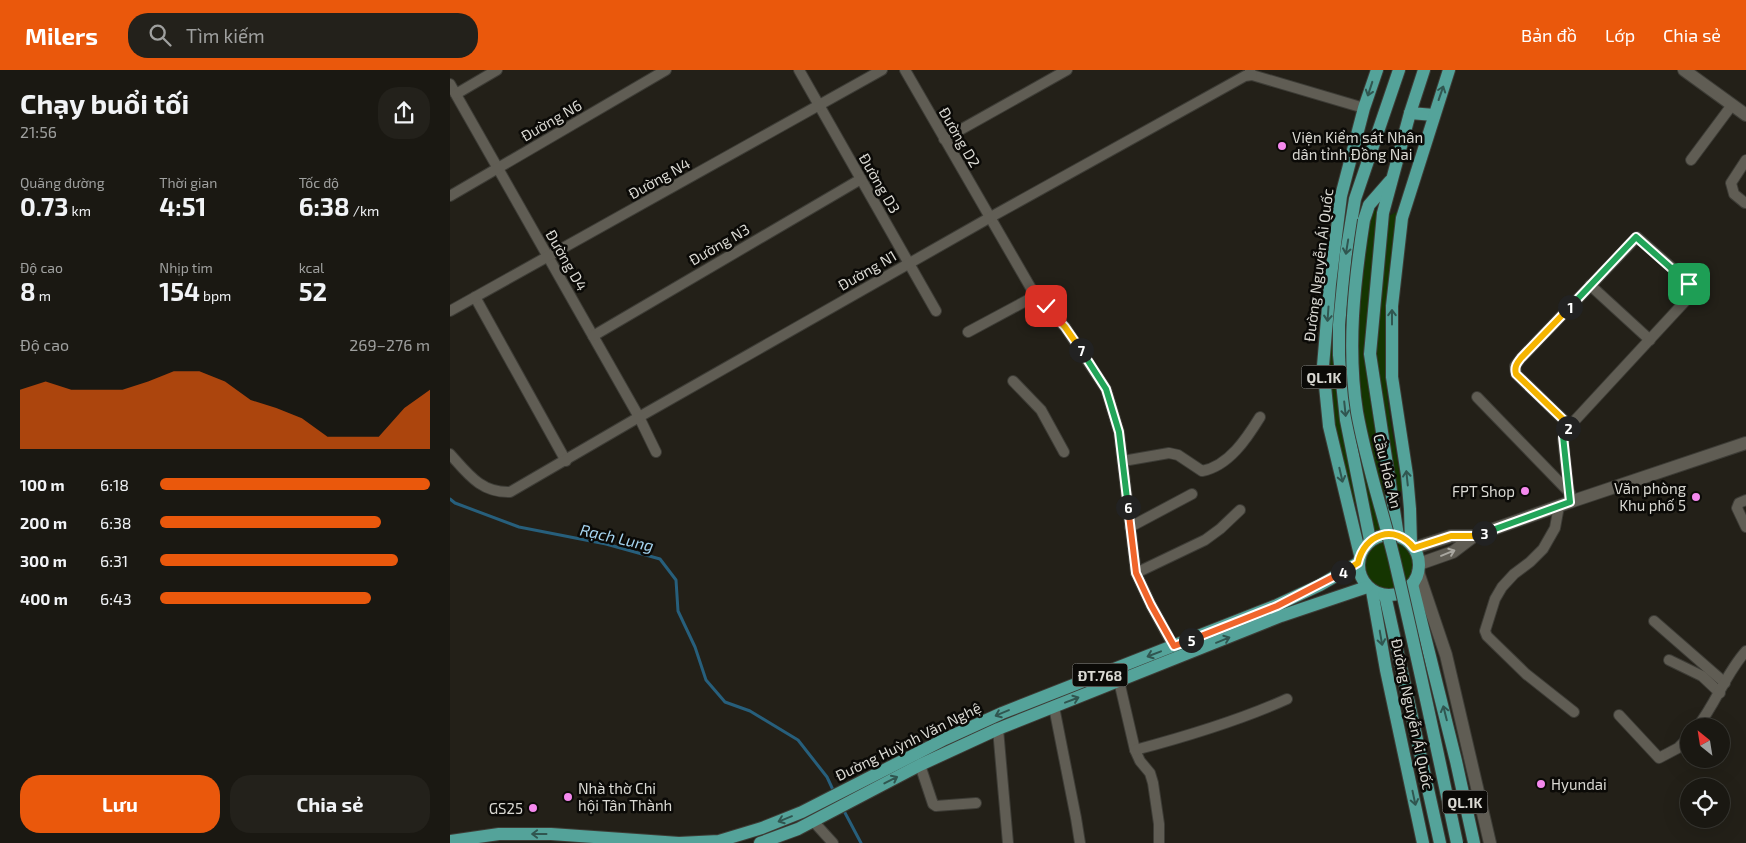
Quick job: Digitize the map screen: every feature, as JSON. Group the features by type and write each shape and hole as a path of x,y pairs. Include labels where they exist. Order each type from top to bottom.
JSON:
{"main road":[{"name":"Đường Nguyễn Ái Quốc","path":"1359,559 1328,426 1323,366 1330,284 1341,196 1364,108 1377,70"},
{"name":"Đường Nguyễn Ái Quốc","path":"1370,540 1346,420 1339,355 1339,325 1346,254 1356,199 1399,70"},
{"name":"Đường Nguyễn Ái Quốc","path":"1398,536 1370,354 1383,213 1410,113 1424,70"},
{"path":"1449,70 1402,218 1392,306 1392,377 1407,475 1417,573 1442,639 1490,843"},
{"path":"1684,70 1746,115"},
{"path":"1364,108 1386,110"},
{"path":"1410,113 1434,115"},
{"name":"Đường Nguyễn Ái Quốc","path":"1365,171 1369,204"},
{"name":"Đường Nguyễn Ái Quốc","path":"1364,220 1369,204 1392,178"},
{"path":"1341,196 1356,199"},
{"name":"Cầu Hóa An","path":"1364,220 1356,269 1352,324 1352,370 1358,412 1395,561 1457,843"},
{"path":"1474,536 1451,536 1413,546 1398,536 1388,534 1379,536 1370,540 1359,559 1360,576 1370,589 1385,595 1402,592 1417,573 1453,552 1474,536 1566,501 1745,445"},
{"name":"Đường Huỳnh Văn Nghệ","path":"450,841 551,834 679,843 719,841 762,828 802,812 832,804 945,739 1002,713 1277,606 1320,585 1359,559"},
{"name":"Đường Nguyễn Ái Quốc","path":"1417,573 1425,635 1474,843"},
{"name":"Đường Nguyễn Ái Quốc","path":"1370,589 1423,843"},
{"name":"Đường Huỳnh Văn Nghệ","path":"845,797 998,729 1281,616 1370,589"},
{"name":"Đường Nguyễn Ái Quốc","path":"1385,595 1440,843"},
{"path":"1425,635 1434,635 1442,639"},
{"path":"1405,685 1436,677"},
{"name":"Đường Huỳnh Văn Nghệ","path":"760,843 798,829 813,821 832,804"}],"street":[{"path":"456,94 497,70"},
{"name":"Đường N6","path":"450,196 666,70"},
{"name":"Đường D3","path":"799,70 936,311"},
{"name":"Đường N4","path":"450,311 882,70"},
{"name":"Đường D2","path":"905,70 989,218 1037,295 1065,327 1106,389 1119,432 1136,573 1174,646"},
{"path":"944,139 1067,70"},
{"path":"1252,72 1364,108"},
{"name":"Đường N1","path":"450,454 476,482 498,492 510,492 989,218 1252,72"},
{"name":"Đường D4","path":"450,84 639,417 656,452"},
{"path":"1691,160 1732,105"},
{"path":"1746,160 1731,183 1734,194 1746,203"},
{"name":"Đường N3","path":"593,336 861,179"},
{"path":"1570,426 1516,374 1516,366 1521,358 1636,237 1687,281 1691,288 1690,296 1570,426 1563,436 1566,501 1544,549 1514,574 1495,598 1486,631 1487,636 1526,674 1574,712"},
{"path":"1590,285 1650,340"},
{"path":"968,332 1037,295"},
{"path":"475,297 566,461"},
{"path":"1013,381 1041,410 1064,452"},
{"path":"1477,396 1566,501"},
{"path":"1123,461 1169,453 1178,455 1202,471 1209,470 1236,453 1260,417"},
{"path":"1130,527 1192,494"},
{"path":"1746,500 1739,503 1737,508 1746,527"},
{"path":"1136,573 1205,540 1240,510"},
{"path":"1654,620 1722,688"},
{"path":"1703,718 1738,659 1746,651"},
{"path":"1669,660 1722,688"},
{"path":"1119,681 1135,750 1152,778 1160,824 1159,843"},
{"path":"1135,750 1202,732 1245,717 1287,699"},
{"path":"1054,707 1080,843"},
{"path":"1619,715 1659,758 1680,746"},
{"path":"998,729 1008,843"},
{"path":"920,765 933,804 936,806 976,804"},
{"path":"813,821 833,843"}],"green space":[{"path":"1347,204 1338,268 1332,355 1340,421 1356,502 1354,503 1337,435 1330,370 1333,314 1339,258"},
{"path":"1361,205 1377,211 1364,357 1390,527 1374,531 1352,420 1345,352 1345,324 1352,257"},
{"path":"1398,211 1389,294 1386,378 1388,406 1402,491 1398,492 1376,354 1389,216"},
{"path":"1389,541 1398,543 1406,548 1411,556 1413,565 1411,574 1406,582 1398,587 1389,589 1380,587 1372,582 1367,574 1365,565 1367,556 1372,548 1380,543"}],"waterway":[{"name":"Rạch Lung","path":"450,499 455,503 519,527 606,544 660,559 676,580 678,611 695,647 706,680 725,702 750,711 798,740 827,777 834,792"},
{"name":"Rạch Lung","path":"843,809 861,843"}],"place":[{"name":"Viện Kiểm sát Nhân dân tỉnh Đồng Nai","path":"1282,146"},
{"name":"FPT Shop","path":"1525,491"},
{"name":"Văn phòng Khu phố 5","path":"1696,497"},
{"name":"Hyundai","path":"1541,784"},
{"name":"Nhà thờ Chi hội Tân Thành","path":"568,797"},
{"name":"GS25","path":"533,808"}],"route":[{"path":"1046,306 1065,327 1106,389 1119,432 1136,573 1174,646 1277,606 1320,585 1358,563 1364,547 1370,540 1379,536 1388,534 1398,536 1408,541 1414,548 1451,536 1474,536 1570,502 1563,436 1570,426 1516,374 1516,366 1521,358 1636,237 1689,284"}]}
